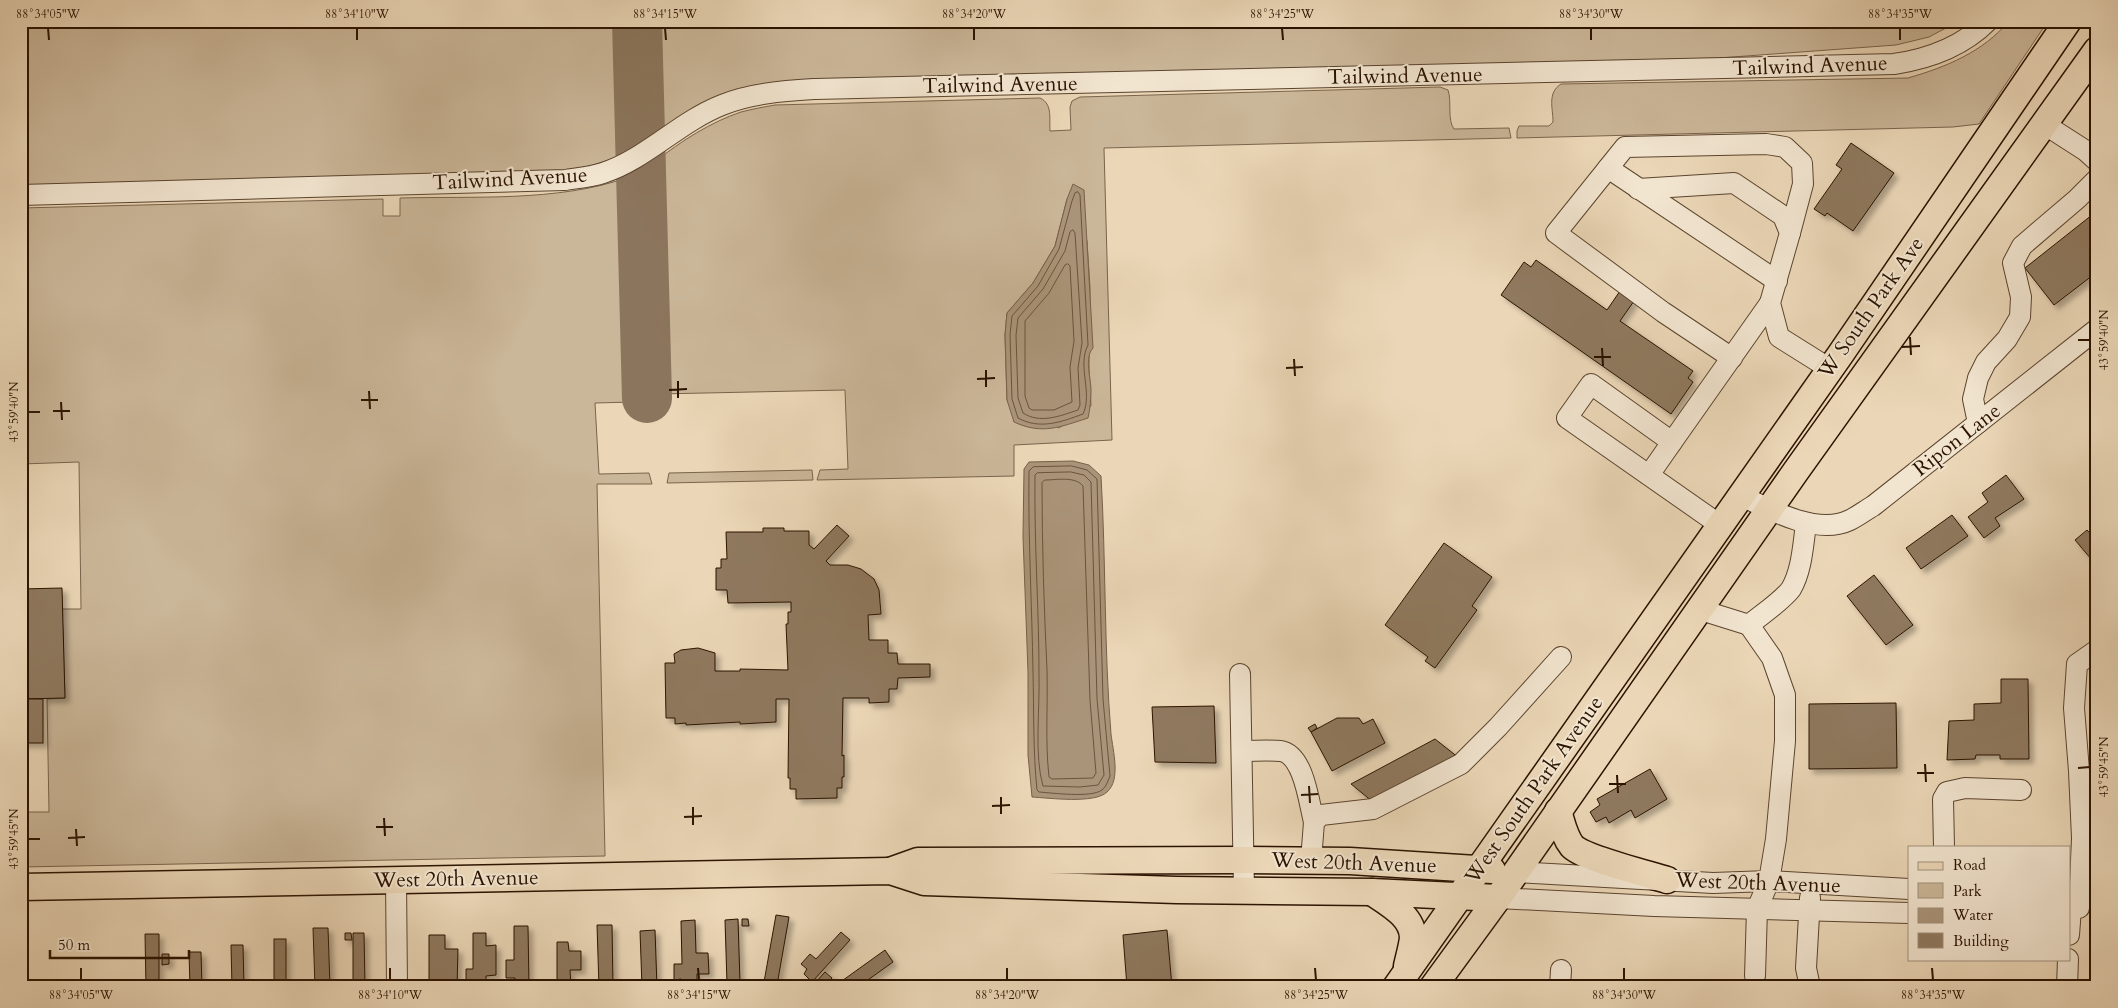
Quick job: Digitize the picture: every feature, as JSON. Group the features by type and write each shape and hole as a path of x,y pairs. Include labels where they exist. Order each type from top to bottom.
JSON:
{"main road":[{"name":"W South Park Ave","path":"1672,593 1830,369 2068,21"},
{"name":"W South Park Ave","path":"1701,610 1769,510 2097,50"},
{"name":"West South Park Avenue","path":"1400,980 1672,593"},
{"name":"West South Park Avenue","path":"1433,987 1701,610"},
{"path":"1558,810 1566,838 1574,848 1591,858 1667,880"},
{"name":"West 20th Avenue","path":"21,887 890,871 918,861 1311,861 1478,868 1514,872"},
{"name":"West 20th Avenue","path":"890,871 924,882 1372,892 1498,898"},
{"path":"1372,892 1398,910 1411,928 1413,938 1400,980"}],"street":[{"name":"Tailwind Avenue","path":"21,195 574,179 604,173 641,154 695,119 722,105 782,91 1894,64 1919,60 1942,51 1964,40 1988,21"},
{"path":"2044,124 2086,151 2097,161"},
{"path":"1649,475 1732,358 1770,303 1803,184 1802,163 1784,147 1766,144 1625,147 1556,233 1662,312 1732,358"},
{"path":"1608,168 1776,281"},
{"path":"1978,423 1973,399 1978,378 1986,362 2006,339 2020,317 2021,297 2013,262 2022,246 2077,199 2097,179"},
{"path":"1638,189 1734,183 1783,216 1790,233"},
{"path":"1770,303 1779,337 1830,369"},
{"name":"Ripon Lane","path":"1806,524 1835,524 1849,521 1874,506 2097,329"},
{"path":"1672,442 1591,384 1567,418 1720,525"},
{"path":"1740,495 1769,510 1806,524 1801,560 1790,589 1749,625"},
{"path":"1701,610 1749,625 1772,658 1785,695 1785,741 1776,839 1769,881 1757,910 1755,976"},
{"path":"2070,933 2079,908 2082,838 2074,708 2077,664 2097,650"},
{"path":"1314,822 1322,815 1373,809 1461,764 1498,727 1561,657"},
{"path":"1240,674 1244,890"},
{"path":"1242,751 1283,752 1294,758 1301,769 1314,822 1311,861"},
{"path":"1944,846 1943,799 1948,792 1965,788 2021,790"},
{"name":"West 20th Avenue","path":"1514,872 1713,883 1769,881 1908,889"},
{"path":"396,880 397,987"},
{"path":"1808,977 1810,884"},
{"name":"West 20th Avenue","path":"1498,898 1757,910 1908,913"},
{"path":"2067,987 2068,960"}],"green space":[{"path":"21,21 615,21 625,154 591,166 548,173 21,187"},
{"path":"659,21 1959,21 1929,37 1896,45 1719,58 795,82 657,133"},
{"path":"2009,21 2048,21 1979,124 1953,127 1517,138 1519,126 1549,126 1553,122 1552,96 1561,84 1908,78 1936,69 1976,50 1999,32"},
{"path":"1440,87 1448,90 1451,121 1454,129 1509,128 1511,138 1104,148 1112,440 1014,445 1014,476 817,480 820,470 848,469 845,390 659,394 656,161 676,146 730,116 775,105 1040,98 1049,108 1050,131 1071,130 1070,107 1072,101 1080,97","holes":["1067,199 1087,241 1090,287 1089,368 1091,406 1059,428 1007,400 1005,335 1007,313 1033,283 1055,246"]},
{"path":"626,178 634,402 595,403 599,474 649,473 652,484 597,484 605,856 21,867 21,812 49,812 47,699 65,698 62,609 81,609 79,462 21,464 21,208 383,199 383,216 400,216 400,198 543,194 599,186"},
{"path":"812,470 813,480 667,483 669,473"}],"water":[{"path":"1073,184 1084,190 1093,348 1088,362 1091,401 1088,418 1051,428 1033,428 1014,422 1007,400 1005,335 1007,313 1033,283 1055,246 1067,199"},
{"path":"1073,461 1089,465 1101,476 1107,670 1115,773 1111,787 1101,796 1082,799 1032,797 1028,755 1028,672 1023,537 1024,469 1029,462"}],"building":[{"path":"1851,143 1894,173 1853,231 1827,213 1825,216 1814,209 1842,169 1836,165"},
{"path":"2097,211 2097,272 2054,305 2025,268"},
{"path":"1536,260 1607,310 1620,291 1634,301 1620,321 1693,371 1688,378 1693,382 1671,414 1501,295 1524,262 1531,267"},
{"path":"2006,475 2024,499 1995,518 2000,526 1984,538 1968,517 1988,502 1982,493"},
{"path":"1952,515 1968,536 1921,569 1906,548"},
{"path":"837,525 849,536 826,561 830,565 848,565 861,569 874,579 879,590 881,614 868,615 869,640 888,640 888,653 897,653 898,664 930,664 930,677 898,678 897,689 889,689 889,702 869,703 869,698 843,698 842,756 844,755 844,777 842,777 842,788 837,788 837,798 796,799 796,789 790,789 790,778 788,778 789,699 776,699 776,722 675,724 675,718 666,718 665,663 675,663 674,654 681,650 698,648 715,653 715,671 740,671 740,669 788,670 786,624 788,624 788,612 791,612 791,602 728,603 727,590 716,590 716,568 721,568 721,559 727,559 726,532 763,532 763,528 784,528 784,531 809,531 809,545 814,549"},
{"path":"2087,530 2097,541 2097,566 2075,540"},
{"path":"1444,543 1492,577 1472,606 1477,610 1435,668 1425,661 1428,657 1385,625"},
{"path":"1874,575 1913,625 1886,645 1847,596"},
{"path":"62,588 65,698 21,699 21,589"},
{"path":"2001,679 2028,679 2029,759 2000,759 2000,755 1976,755 1975,759 1947,760 1949,721 1974,720 1974,704 2001,703"},
{"path":"21,699 43,699 43,743 21,743"},
{"path":"1896,703 1897,768 1809,769 1809,704"},
{"path":"1214,706 1216,763 1155,762 1152,707"},
{"path":"1337,718 1359,718 1363,724 1373,719 1385,743 1332,771 1311,732"},
{"path":"1315,724 1317,728 1311,732 1308,728"},
{"path":"1435,739 1459,758 1373,802 1351,784"},
{"path":"1650,769 1667,799 1635,818 1631,810 1609,823 1606,817 1596,822 1590,812 1600,805 1597,799"},
{"path":"776,915 789,917 777,985 764,982"},
{"path":"738,919 740,983 727,984 725,920"},
{"path":"742,919 748,919 749,926 742,926"},
{"path":"695,920 696,953 708,953 709,974 697,974 697,986 682,987 681,979 674,980 674,964 682,964 681,921"},
{"path":"597,925 612,925 613,987 599,987"},
{"path":"514,926 528,926 529,987 515,987 515,978 506,978 506,960 514,960"},
{"path":"313,928 328,928 330,987 315,987"},
{"path":"655,930 657,987 642,987 640,931"},
{"path":"1167,930 1172,987 1127,987 1123,935"},
{"path":"841,932 850,940 812,982 804,974 807,969 801,964 810,954 816,959"},
{"path":"345,933 351,933 352,940 345,940"},
{"path":"353,933 364,933 365,987 353,987"},
{"path":"473,933 486,933 486,946 496,945 496,975 486,976 486,987 473,987 473,982 466,982 466,969 473,969"},
{"path":"145,934 159,934 159,987 146,987"},
{"path":"429,935 445,935 445,949 458,949 457,987 429,987"},
{"path":"274,939 286,939 286,987 274,987"},
{"path":"557,942 568,942 569,951 581,951 581,970 570,970 571,987 557,987"},
{"path":"231,945 243,945 244,987 232,987"},
{"path":"885,950 893,962 858,987 841,987 839,983"},
{"path":"189,952 201,952 202,987 190,987"},
{"path":"162,954 169,954 169,964 162,965"},
{"path":"825,972 832,978 825,987 822,987 816,982"}],"taxiway":[{"path":"637,21 647,398"}]}
